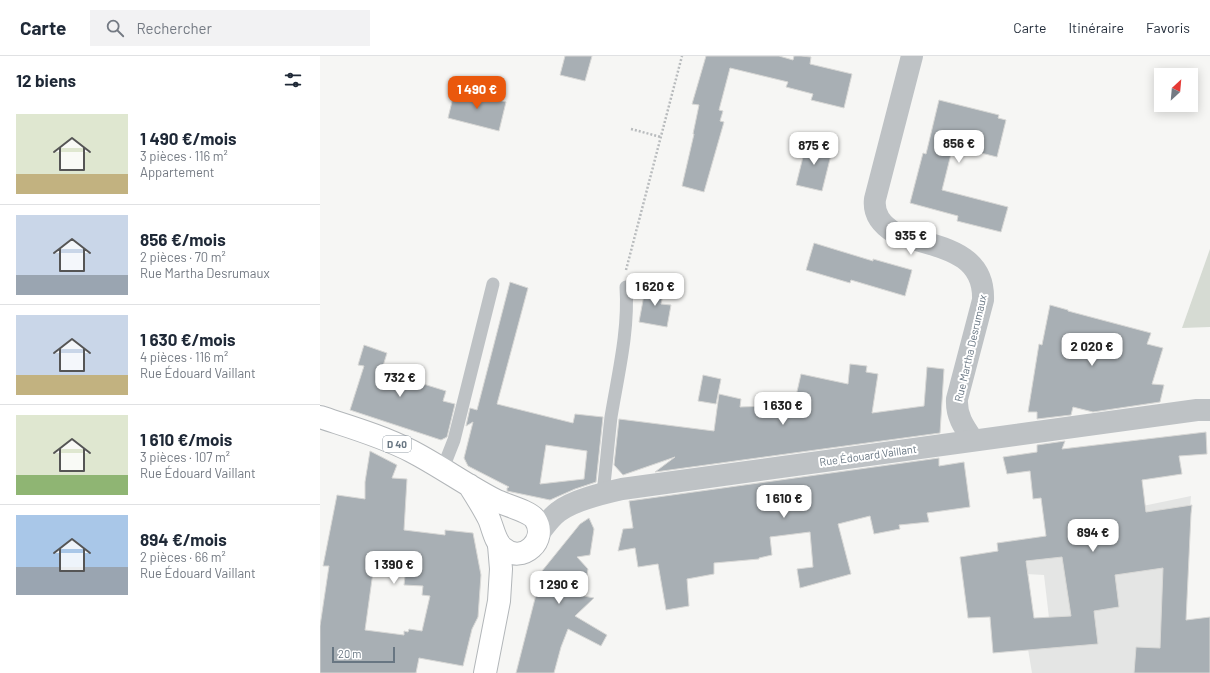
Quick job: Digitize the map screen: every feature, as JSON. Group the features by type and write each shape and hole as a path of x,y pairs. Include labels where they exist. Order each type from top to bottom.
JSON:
{"main road":[{"name":"D 40","path":"320,417 395,443 443,468 494,499 517,510"},
{"name":"D 40","path":"469,485 482,504 497,539 500,569 499,602 485,673"},
{"path":"517,510 527,512 538,524 539,533 532,548 518,554 512,553 506,551 497,539 497,523 500,518 508,512 517,510"},
{"name":"D 40","path":"499,602 513,571 527,551"}],"street":[{"name":"Rue Martha Desrumaux","path":"911,56 874,207 877,215 887,228 906,237 955,252 972,264 980,277 984,290 983,300 957,399 957,407 961,422 973,440"},
{"name":"Rue Édouard Vaillant","path":"539,533 560,510 603,493 637,486 1197,410 1210,410"}],"lane":[{"path":"443,468 454,440 493,284"},
{"path":"603,493 611,418 626,329 628,304 626,287"}],"path":[{"path":"626,287 625,274 682,56"},
{"path":"631,129 661,137"}],"shaded area":[{"path":"1210,249 1210,327 1182,328"},
{"path":"1191,496 1177,673 1032,673 1028,649 1098,642 1094,614 1049,618 1044,575 1026,574 1024,562 1050,558 1051,525"}],"building":[{"path":"565,56 592,56 585,81 560,75"},
{"path":"706,56 779,56 793,60 794,56 811,57 810,64 852,74 844,108 811,100 813,94 786,87 788,82 730,68 719,110 723,111 720,121 724,122 704,192 682,186 699,105 692,104"},
{"path":"455,89 506,102 499,131 448,118"},
{"path":"939,100 999,115 998,118 1006,120 997,157 953,146 942,190 1008,207 1001,232 957,221 958,216 910,203 923,153 926,154"},
{"path":"807,141 833,147 822,191 796,185"},
{"path":"814,243 873,261 873,259 912,270 905,296 851,280 850,283 806,270"},
{"path":"510,282 528,288 497,404 573,423 575,414 603,417 596,482 550,500 507,491 507,488 509,487 468,466 464,458 473,422 466,426 470,408 477,410","holes":["546,445 587,451 584,479 540,484"]},
{"path":"646,284 665,286 661,304 671,305 667,327 639,322"},
{"path":"1050,305 1151,333 1147,344 1163,348 1152,384 1164,385 1160,402 1093,412 1073,407 1071,415 1037,419 1037,412 1028,412 1039,344 1042,345"},
{"path":"364,345 387,353 383,366 418,377 417,382 446,391 443,401 455,404 447,437 441,440 350,410 364,366 358,365"},
{"path":"850,364 867,366 866,372 878,374 872,413 924,406 927,367 944,369 940,433 655,472 675,457 623,475 614,465 619,419 714,431 719,394 741,399 740,407 794,405 801,374 848,384"},
{"path":"703,375 721,379 716,404 698,401"},
{"path":"1206,432 1207,454 1179,456 1182,474 1142,480 1146,512 1192,505 1186,620 1210,617 1210,673 1134,673 1136,647 1160,648 1163,568 1115,575 1119,607 1094,611 1098,644 993,653 990,617 968,618 960,557 998,551 997,543 1046,536 1041,498 1033,499 1030,471 1007,474 1003,457 1037,452 1037,445 1065,441 1062,449","holes":["1062,557 1071,616 1034,618 1026,561"]},
{"path":"370,451 397,465 392,478 407,479 404,530 445,535 445,530 473,533 481,575 478,617 472,629 463,666 419,658 416,673 320,673 320,626 329,566 323,566 337,495 365,499 365,482","holes":["373,572 405,576 404,585 423,586 422,595 430,596 422,631 409,629 408,632 404,631 404,635 365,630"]},
{"path":"939,458 939,466 964,462 970,507 927,513 929,522 899,525 900,529 874,534 870,516 838,524 851,574 800,588 797,569 813,567 810,532 770,537 772,555 759,559 714,563 714,574 687,579 689,606 666,610 658,564 638,567 635,548 618,551 623,529 633,528 629,501"},
{"path":"589,518 594,529 590,555 577,557 588,569 584,596 594,598 575,616 607,635 601,646 568,629 561,647 554,673 516,673 542,571 580,524"}]}
